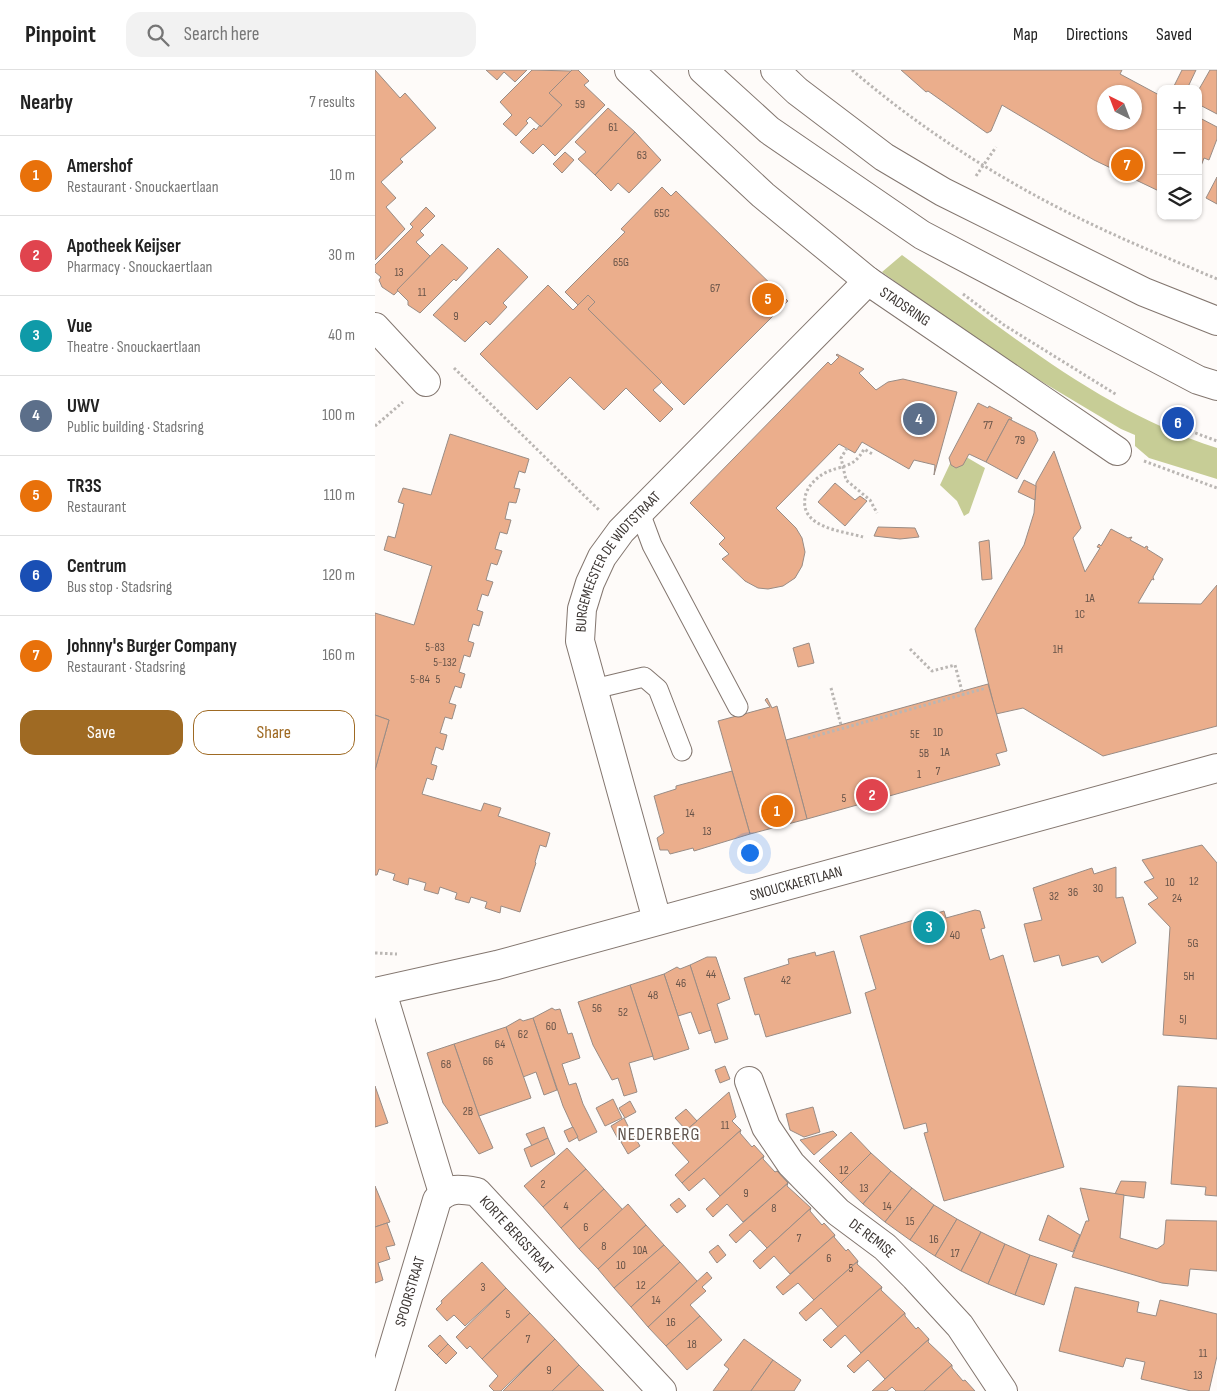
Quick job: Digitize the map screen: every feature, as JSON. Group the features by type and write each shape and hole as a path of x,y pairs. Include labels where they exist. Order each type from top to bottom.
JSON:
{"street":[{"name":"STADSRING","path":"629,70 763,195 868,281 1117,451"},
{"path":"703,70 769,130 922,236 1198,380 1217,386"},
{"path":"775,70 797,91 884,157 943,192 1144,292 1217,321"},
{"name":"BURGEMEESTER DE WIDTSTRAAT","path":"657,920 580,641 582,609 601,558 639,510 868,281"},
{"path":"375,327 426,382"},
{"name":"SNOUCKAERTLAAN","path":"378,992 497,964 1217,768"},
{"path":"378,992 443,1193"},
{"name":"DE REMISE","path":"749,1081 766,1127 791,1164 838,1212 885,1247 915,1276 960,1326 1003,1391"},
{"name":"KORTE BERGSTRAAT","path":"443,1193 458,1188 477,1192 662,1391"},
{"name":"SPOORSTRAAT","path":"379,1391 437,1200 443,1193"}],"lane":[{"path":"639,510 652,545 738,707"},
{"path":"594,689 644,677 658,689 682,751"}],"path":[{"path":"852,70 919,121 983,165 1085,221 1217,279"},
{"path":"976,176 995,147"},
{"path":"958,290 1004,325 1117,396"},
{"path":"375,426 449,362 621,531"},
{"path":"1178,423 1189,431 1217,441"},
{"path":"847,448 841,458 846,480 870,500 877,513"},
{"path":"863,537 817,523 806,512 804,500 812,483 822,475 856,462 864,449 874,455"},
{"path":"1117,451 1217,488"},
{"path":"910,648 932,672 955,665 963,695"},
{"path":"831,688 841,725"},
{"path":"808,738 987,688"}],"green space":[{"path":"902,255 1052,365 1092,390 1174,432 1217,448 1217,479 1149,458 1135,446 1135,435 1121,429 1002,358 882,272"},
{"path":"956,451 985,468 969,513 964,516 957,501 940,485"}],"building":[{"path":"375,70 400,98 405,93 436,128 400,159 403,162 381,182 396,198 386,207 405,229 375,260"},
{"path":"486,70 527,70 515,82 504,72 497,80"},
{"path":"532,70 571,71 549,93 562,105 541,127 530,117 526,121 528,123 516,136 503,124 512,115 500,102"},
{"path":"572,70 578,70 589,81 584,85 605,105 555,156 543,144 533,154 520,142 534,128 536,130 540,125 541,127 562,105 549,93"},
{"path":"901,70 1122,70 1120,74 1140,85 1097,85 1097,130 1142,130 1142,86 1157,94 1157,190 1094,160 1002,105 991,131 987,133 928,91 926,92"},
{"path":"1182,70 1196,70 1189,85 1174,85"},
{"path":"1210,70 1217,70 1217,114 1202,106 1201,85"},
{"path":"608,108 635,132 595,175 578,159 586,152 575,142"},
{"path":"1202,119 1217,127 1217,139 1209,160 1204,158 1202,163"},
{"path":"635,132 661,160 629,193 618,183 611,191 595,175"},
{"path":"565,152 574,160 562,173 553,164"},
{"path":"1217,177 1217,204 1206,198"},
{"path":"662,187 671,196 676,191 788,301 684,405 588,309 595,302 588,295 578,305 565,292 625,232 621,229"},
{"path":"426,207 435,216 420,231 424,235 416,242 430,256 394,295 382,287 379,280 381,277 375,272 375,265 413,227 410,224"},
{"path":"442,244 468,268 456,281 454,279 420,313 408,305 408,301 397,290"},
{"path":"498,248 528,277 503,303 507,307 490,325 486,321 465,342 433,315"},
{"path":"548,285 573,310 588,295 595,302 588,309 662,382 653,390 673,409 660,422 626,388 604,410 570,377 537,410 480,354"},
{"path":"837,354 864,369 859,373 876,390 888,382 903,379 957,392 934,475 935,465 914,460 909,469 862,442 855,453 839,444 776,508 796,528 802,538 805,552 802,566 795,578 783,586 768,589 758,588 745,581 722,559 729,554 719,544 725,538 690,503 828,362 831,365 839,357"},
{"path":"978,403 988,408 989,406 1012,418 1011,420 1009,419 986,462 969,454 963,465 956,468 951,465 949,458"},
{"path":"1009,419 1035,432 1038,440 1017,479 986,462"},
{"path":"450,434 529,459 525,473 519,471 514,488 520,489 516,503 509,502 505,519 511,520 507,534 500,532 495,549 502,551 497,565 491,563 486,580 493,582 488,596 482,594 477,610 483,612 479,626 473,624 468,641 474,643 470,657 464,655 459,672 465,674 461,688 455,686 449,703 456,705 452,719 445,717 440,733 447,735 443,750 436,747 431,764 437,766 433,780 427,778 422,794 481,811 484,803 501,808 498,816 550,833 546,847 540,845 520,912 501,906 500,913 485,908 487,902 471,897 469,903 455,899 457,893 440,887 438,894 424,890 426,883 409,878 408,885 393,880 395,874 379,869 377,875 375,875 375,770 389,720 375,715 375,613 414,625 432,566 384,550 388,536 395,538 404,504 398,502 403,488 431,495"},
{"path":"1054,451 1081,528 1073,538 1085,572 1100,548 1097,547 1099,544 1101,546 1111,529 1128,538 1132,537 1130,540 1145,548 1146,546 1148,547 1147,549 1163,559 1153,577 1154,580 1152,579 1138,603 1201,604 1217,585 1217,726 1103,756 1023,708 996,714 975,629 1024,545 1034,513 1036,483"},
{"path":"1024,480 1036,486 1035,500 1018,492"},
{"path":"835,483 855,500 860,496 867,501 845,526 818,502"},
{"path":"878,527 915,528 919,537 900,539 874,536"},
{"path":"989,540 992,579 982,580 979,542"},
{"path":"809,643 814,663 798,667 793,648"},
{"path":"988,684 1007,751 996,754 1000,765 807,819 786,740"},
{"path":"767,698 772,708 777,706 807,819 750,834 718,721 770,707 765,700"},
{"path":"375,715 389,720 375,770"},
{"path":"732,771 750,834 694,851 693,848 670,854 668,850 660,850 657,838 664,833 654,796 676,789 676,786"},
{"path":"1202,845 1217,863 1217,1039 1163,1035 1170,927 1148,904 1158,898 1144,882 1154,878 1142,860"},
{"path":"1116,867 1116,898 1123,897 1136,943 1102,963 1098,956 1062,966 1059,955 1034,962 1024,924 1042,920 1033,888 1092,868 1094,874"},
{"path":"975,910 980,911 985,928 981,929 990,960 1003,955 1064,1167 944,1201 924,1133 928,1132 926,1123 904,1129 865,993 876,989 860,936 944,911 946,918"},
{"path":"834,951 851,1013 766,1037 759,1014 755,1015 744,978 789,964 788,959 815,952 816,956"},
{"path":"707,957 716,957 730,999 717,1004 728,1039 715,1043 690,965"},
{"path":"690,965 711,1030 699,1034 691,1012 678,1016 664,974 677,967 680,969"},
{"path":"664,974 689,1049 654,1060 630,985"},
{"path":"630,985 653,1056 629,1063 637,1092 624,1096 618,1078 612,1080 593,1045 578,1002"},
{"path":"552,1008 555,1010 560,1009 568,1034 572,1033 580,1058 562,1064 569,1085 576,1083 583,1104 597,1132 579,1141 563,1106 533,1018"},
{"path":"533,1018 557,1090 544,1095 536,1072 523,1077 506,1027 520,1019 523,1021"},
{"path":"506,1027 531,1098 479,1116 454,1044"},
{"path":"454,1044 479,1116 493,1148 479,1154 443,1103 427,1053"},
{"path":"725,1066 730,1079 720,1083 715,1070"},
{"path":"375,1086 388,1123 375,1127"},
{"path":"1178,1086 1217,1088 1217,1196 1205,1195 1206,1187 1171,1184"},
{"path":"729,1092 736,1117 732,1121 741,1130 682,1183 675,1175 689,1162 672,1143"},
{"path":"613,1099 622,1118 605,1126 596,1108"},
{"path":"630,1101 636,1112 625,1118 619,1108"},
{"path":"813,1107 820,1132 804,1137 790,1130 786,1114"},
{"path":"686,1109 697,1121 686,1130 675,1118"},
{"path":"624,1118 631,1132 618,1139 611,1126"},
{"path":"544,1127 548,1138 532,1146 526,1134"},
{"path":"573,1127 578,1137 569,1142 564,1131"},
{"path":"741,1130 740,1133 752,1147 754,1145 764,1156 720,1196 704,1178 689,1191 682,1183"},
{"path":"833,1131 837,1135 814,1155 800,1140"},
{"path":"851,1132 871,1153 841,1183 819,1161"},
{"path":"633,1134 640,1146 628,1154 621,1142"},
{"path":"548,1138 555,1154 531,1167 524,1149"},
{"path":"567,1148 586,1169 543,1207 524,1186"},
{"path":"871,1153 891,1171 863,1204 841,1183"},
{"path":"764,1156 763,1159 788,1183 743,1222 727,1204 713,1217 706,1209"},
{"path":"586,1169 604,1189 561,1228 543,1207"},
{"path":"891,1171 912,1188 885,1222 863,1204"},
{"path":"1121,1181 1146,1182 1144,1198 1115,1194"},
{"path":"788,1183 787,1186 811,1208 767,1248 750,1230 736,1243 729,1235"},
{"path":"375,1186 390,1222 375,1227"},
{"path":"912,1188 934,1205 910,1240 885,1222"},
{"path":"1080,1188 1124,1195 1120,1238 1157,1249 1164,1244 1166,1220 1217,1221 1217,1271 1190,1269 1188,1286 1162,1283 1072,1257 1086,1221 1089,1221"},
{"path":"604,1189 623,1210 579,1249 561,1228"},
{"path":"679,1198 686,1206 677,1213 670,1205"},
{"path":"628,1204 646,1225 598,1269 579,1249"},
{"path":"934,1205 957,1219 935,1256 910,1240"},
{"path":"811,1208 810,1211 822,1225 824,1223 835,1235 790,1274 774,1256 760,1269 753,1261"},
{"path":"1048,1215 1080,1235 1073,1252 1039,1240"},
{"path":"957,1219 981,1232 961,1271 935,1256"},
{"path":"387,1223 395,1245 386,1247 390,1259 378,1263 383,1280 375,1283 375,1227"},
{"path":"646,1225 664,1245 614,1288 598,1269"},
{"path":"981,1232 1005,1244 988,1284 961,1271"},
{"path":"835,1235 834,1237 846,1251 848,1249 858,1261 814,1300 798,1283 783,1295 776,1287"},
{"path":"1005,1244 1030,1255 1015,1295 988,1284"},
{"path":"664,1245 680,1262 631,1307 614,1288"},
{"path":"718,1245 726,1255 717,1263 709,1252"},
{"path":"1030,1255 1057,1264 1044,1305 1015,1295"},
{"path":"858,1261 857,1264 882,1287 838,1327 821,1308 806,1321 799,1313"},
{"path":"482,1262 506,1288 465,1326 454,1315 447,1321 436,1309 442,1303 441,1301"},
{"path":"680,1262 697,1281 648,1327 631,1307"},
{"path":"707,1272 712,1278 702,1287 706,1291 690,1305 700,1316 666,1346 648,1327"},
{"path":"882,1287 881,1290 905,1313 861,1353 845,1335 831,1348 823,1340"},
{"path":"1075,1287 1139,1302 1137,1312 1156,1316 1160,1300 1217,1314 1217,1356 1209,1391 1191,1391 1141,1379 1145,1362 1126,1358 1123,1367 1059,1351"},
{"path":"506,1288 530,1313 482,1359 470,1346 467,1349 456,1337"},
{"path":"530,1313 555,1339 501,1391 494,1391 489,1386 498,1376 482,1359"},
{"path":"905,1313 905,1316 916,1329 918,1327 929,1339 885,1379 868,1360 854,1373 847,1366"},
{"path":"700,1316 722,1340 687,1370 666,1346"},
{"path":"440,1335 448,1344 437,1355 428,1346"},
{"path":"555,1339 579,1365 552,1391 503,1391"},
{"path":"744,1339 773,1360 751,1391 713,1391 729,1369 724,1365"},
{"path":"929,1339 928,1342 952,1365 924,1391 896,1391 892,1387 887,1391 872,1391"},
{"path":"448,1344 457,1353 446,1364 437,1355"},
{"path":"773,1360 801,1380 794,1391 751,1391"},
{"path":"579,1365 604,1391 552,1391"},
{"path":"952,1365 952,1368 963,1381 965,1380 975,1391 924,1391"}],"place":[{"name":"Johnny's Burger Company","path":"1127,165"},
{"name":"TR3S","path":"768,299"},
{"name":"UWV","path":"919,419"},
{"name":"Centrum","path":"1178,423"},
{"name":"Apotheek Keijser","path":"872,795"},
{"name":"Amershof","path":"777,811"},
{"name":"Vue","path":"929,927"}],"district":[{"name":"NEDERBERG","path":"659,1134"}]}
